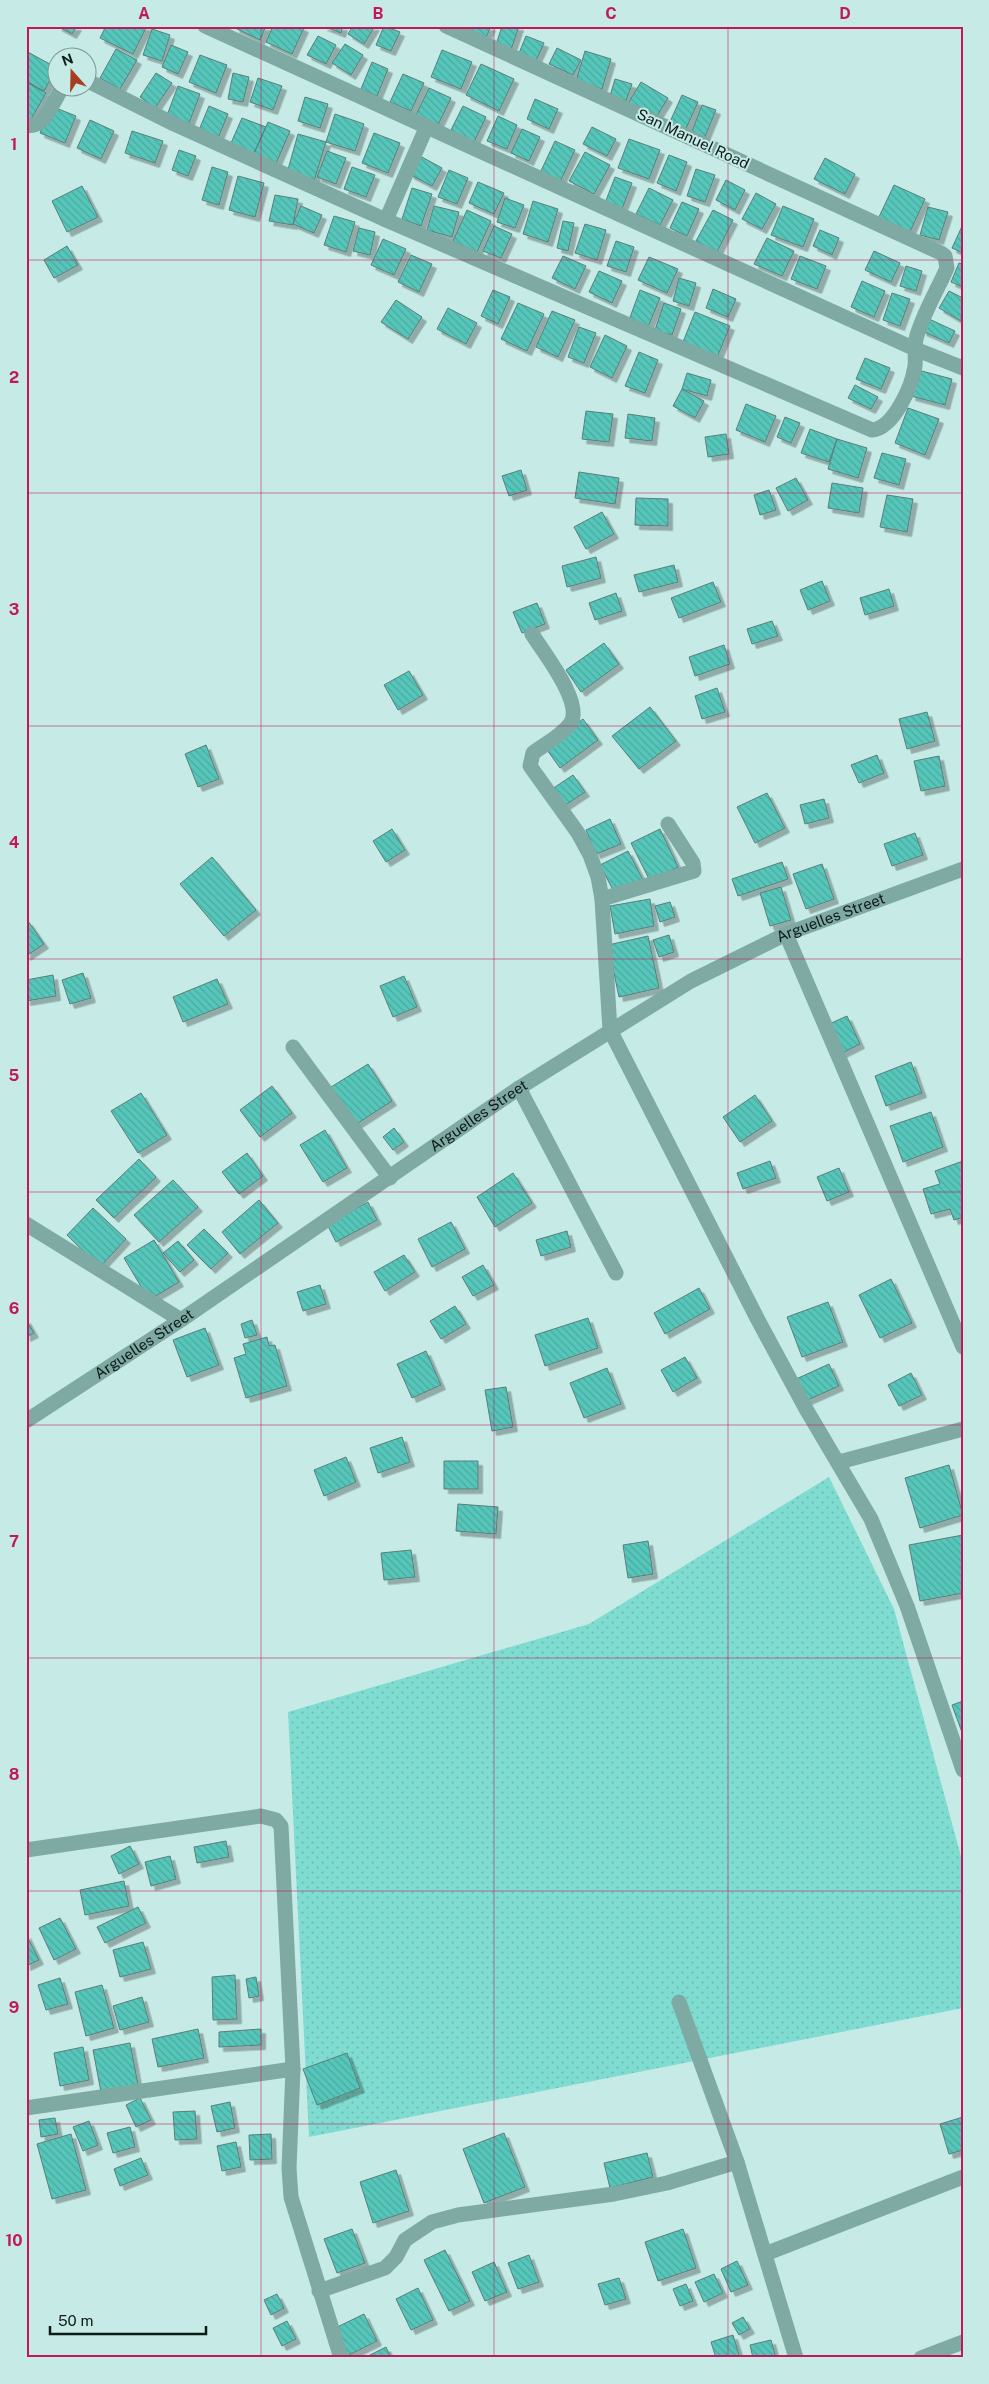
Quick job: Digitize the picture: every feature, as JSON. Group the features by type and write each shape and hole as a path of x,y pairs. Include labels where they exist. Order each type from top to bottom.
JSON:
{"street":[{"path":"205,26 225,30 427,126 915,349 963,368"},
{"name":"San Manuel Road","path":"446,26 941,253 945,256 947,268 920,329 915,349"},
{"path":"98,86 174,124 386,220 872,430 890,422 908,390 915,365 915,349"},
{"path":"26,125 33,126 42,120 56,98"},
{"path":"386,220 427,126"},
{"path":"532,634 568,691 574,714 571,722 565,729 533,753 530,766 578,833 590,855 598,877 602,899 610,1030 758,1320 806,1409 871,1519 890,1560 959,1746 963,1770"},
{"path":"602,899 694,871 693,863 668,824"},
{"name":"Arguelles Street","path":"26,1421 181,1320 519,1088 691,980 786,934 963,869"},
{"path":"786,934 963,1347"},
{"path":"293,1047 390,1178"},
{"path":"519,1088 616,1273"},
{"path":"26,1224 181,1320"},
{"path":"839,1462 963,1429"},
{"path":"26,1850 262,1816 276,1820 281,1826 283,1834 293,2069 288,2168 291,2197 341,2358"},
{"path":"679,2002 737,2162 796,2358"},
{"path":"26,2108 293,2069"},
{"path":"319,2291 385,2268 396,2257 405,2240 432,2222 458,2215 614,2194 667,2183 737,2162"},
{"path":"765,2254 963,2177"},
{"path":"921,2358 963,2342"}],"shaded area":[{"path":"829,1477 894,1609 963,1864 963,2008 309,2137 288,1712 589,1624"}],"building":[{"path":"57,26 77,26 72,34"},
{"path":"106,26 147,26 133,54 100,38"},
{"path":"236,26 266,26 260,40 235,28"},
{"path":"273,26 300,26 304,28 292,54 266,42"},
{"path":"323,26 343,26 341,33"},
{"path":"353,26 375,26 364,44 348,34"},
{"path":"384,26 400,32 391,51 376,45"},
{"path":"469,26 491,26 485,40 466,31"},
{"path":"502,26 519,26 510,53 495,48"},
{"path":"152,29 170,35 162,61 143,55"},
{"path":"318,36 336,45 326,64 307,55"},
{"path":"526,36 544,43 534,65 517,58"},
{"path":"345,44 363,55 351,75 332,63"},
{"path":"171,45 188,52 178,74 162,67"},
{"path":"557,48 581,60 573,75 549,64"},
{"path":"116,49 137,60 120,89 100,78"},
{"path":"442,50 472,62 461,89 431,77"},
{"path":"26,51 48,63 48,84 44,91 26,81"},
{"path":"585,51 611,59 602,89 576,81"},
{"path":"200,55 227,65 216,93 189,82"},
{"path":"372,62 388,69 377,96 361,89"},
{"path":"481,64 514,79 499,111 466,95"},
{"path":"156,73 172,83 155,108 140,97"},
{"path":"233,73 249,77 243,102 228,99"},
{"path":"403,74 424,83 411,111 390,102"},
{"path":"258,78 282,86 273,110 250,102"},
{"path":"615,79 632,84 626,101 610,96"},
{"path":"26,82 46,93 29,123 26,121"},
{"path":"641,82 668,98 654,121 627,105"},
{"path":"178,86 200,94 188,126 166,118"},
{"path":"429,88 451,98 438,125 416,115"},
{"path":"682,95 698,102 685,131 669,124"},
{"path":"305,97 328,104 320,128 298,121"},
{"path":"535,99 558,109 549,129 527,119"},
{"path":"702,105 716,110 704,139 691,134"},
{"path":"51,106 76,116 65,143 40,133"},
{"path":"209,106 228,114 218,138 199,130"},
{"path":"463,106 486,117 474,142 451,130"},
{"path":"335,114 364,124 355,151 326,142"},
{"path":"498,116 517,125 507,149 487,141"},
{"path":"242,118 266,127 254,153 231,143"},
{"path":"90,120 114,131 101,159 77,148"},
{"path":"268,122 290,131 274,168 252,158"},
{"path":"592,127 616,139 607,156 583,144"},
{"path":"522,129 540,137 529,161 511,153"},
{"path":"132,131 163,141 155,163 125,153"},
{"path":"374,133 400,143 388,173 362,163"},
{"path":"298,134 326,142 314,181 287,173"},
{"path":"629,139 660,150 649,179 618,168"},
{"path":"555,141 575,150 560,182 540,173"},
{"path":"179,150 196,156 188,176 172,170"},
{"path":"327,151 346,158 336,184 317,177"},
{"path":"585,152 610,165 594,194 569,181"},
{"path":"669,155 687,162 676,191 657,183"},
{"path":"420,156 442,168 432,186 409,174"},
{"path":"825,158 855,174 845,194 814,179"},
{"path":"212,167 228,172 219,205 202,200"},
{"path":"352,167 375,175 366,197 344,189"},
{"path":"696,169 715,175 705,202 687,196"},
{"path":"449,170 468,178 457,204 438,197"},
{"path":"238,176 264,183 255,217 229,210"},
{"path":"615,177 632,183 622,209 605,203"},
{"path":"726,180 745,190 735,210 716,200"},
{"path":"478,182 504,193 494,214 469,203"},
{"path":"894,185 925,199 909,234 878,219"},
{"path":"82,186 98,217 67,232 52,201"},
{"path":"412,188 432,194 421,226 402,219"},
{"path":"649,188 673,200 660,225 636,214"},
{"path":"756,193 776,204 762,229 742,219"},
{"path":"275,195 298,199 293,225 269,221"},
{"path":"505,198 524,205 515,228 497,222"},
{"path":"533,201 558,209 548,242 523,234"},
{"path":"682,202 699,209 687,236 670,228"},
{"path":"301,206 322,215 314,233 293,224"},
{"path":"434,206 459,212 452,237 427,230"},
{"path":"783,206 814,219 803,247 771,235"},
{"path":"928,207 948,212 939,240 920,235"},
{"path":"467,210 491,221 477,252 453,241"},
{"path":"713,210 733,220 717,252 696,241"},
{"path":"334,216 355,222 346,252 324,245"},
{"path":"563,221 574,223 568,251 557,248"},
{"path":"585,224 606,230 597,260 575,253"},
{"path":"963,224 963,253 952,248"},
{"path":"494,226 512,234 501,258 483,251"},
{"path":"359,228 375,232 370,255 353,251"},
{"path":"820,230 839,238 832,255 813,246"},
{"path":"767,238 794,251 782,276 754,264"},
{"path":"383,239 406,249 394,275 371,265"},
{"path":"616,241 634,247 626,272 607,266"},
{"path":"67,246 78,265 54,278 44,260"},
{"path":"874,251 900,263 891,282 865,270"},
{"path":"411,255 432,264 419,292 398,282"},
{"path":"563,256 586,266 575,289 552,278"},
{"path":"800,256 826,266 817,289 791,279"},
{"path":"649,257 678,269 667,293 638,280"},
{"path":"959,263 963,264 963,287 951,282"},
{"path":"906,266 922,271 916,291 900,286"},
{"path":"599,271 622,281 612,303 589,292"},
{"path":"679,278 696,283 689,306 673,301"},
{"path":"862,281 885,291 874,317 851,307"},
{"path":"713,289 736,299 728,317 706,308"},
{"path":"493,290 510,297 498,324 481,316"},
{"path":"640,290 660,298 648,327 629,320"},
{"path":"949,291 963,298 961,321 939,308"},
{"path":"892,293 910,299 900,326 883,320"},
{"path":"396,300 422,317 408,339 381,322"},
{"path":"518,303 544,314 527,351 501,339"},
{"path":"664,303 681,309 672,335 655,330"},
{"path":"448,308 477,323 466,344 437,329"},
{"path":"552,311 575,320 558,357 536,347"},
{"path":"695,312 730,326 716,360 681,347"},
{"path":"927,318 955,331 949,343 922,331"},
{"path":"579,327 596,333 584,363 568,357"},
{"path":"605,335 627,346 612,378 590,367"},
{"path":"639,352 658,360 645,393 625,386"},
{"path":"865,358 890,368 881,389 856,379"},
{"path":"918,370 952,379 945,405 911,396"},
{"path":"687,373 711,380 707,396 682,389"},
{"path":"855,385 878,397 871,409 848,398"},
{"path":"682,389 704,401 695,418 673,406"},
{"path":"746,404 776,416 765,442 736,430"},
{"path":"908,408 939,419 925,455 895,443"},
{"path":"586,411 613,414 609,442 582,439"},
{"path":"628,414 655,418 652,441 625,438"},
{"path":"785,417 800,423 791,443 777,437"},
{"path":"810,429 837,439 829,462 801,453"},
{"path":"726,434 729,454 708,457 705,437"},
{"path":"837,439 867,448 858,478 828,469"},
{"path":"882,453 906,459 899,485 874,478"},
{"path":"521,470 527,490 509,496 502,476"},
{"path":"579,472 619,478 615,504 575,498"},
{"path":"796,478 808,500 788,511 776,488"},
{"path":"832,483 863,488 859,513 828,508"},
{"path":"769,490 776,510 760,515 754,495"},
{"path":"887,495 913,499 907,532 880,527"},
{"path":"636,498 668,499 668,526 635,525"},
{"path":"602,512 614,534 586,549 574,527"},
{"path":"596,557 601,578 567,587 562,566"},
{"path":"674,565 678,582 639,592 634,575"},
{"path":"822,581 830,601 808,610 800,590"},
{"path":"713,582 721,602 679,618 671,598"},
{"path":"889,589 894,606 865,615 860,598"},
{"path":"616,593 622,611 595,620 589,603"},
{"path":"537,603 545,624 522,633 513,612"},
{"path":"772,621 778,636 752,644 747,629"},
{"path":"604,643 619,664 581,692 566,670"},
{"path":"724,645 730,664 695,676 689,657"},
{"path":"409,671 423,695 398,710 384,685"},
{"path":"717,688 725,712 702,719 695,696"},
{"path":"650,707 676,741 639,769 612,736"},
{"path":"927,712 935,741 907,749 899,719"},
{"path":"583,719 598,740 560,768 545,747"},
{"path":"206,745 219,779 198,787 185,754"},
{"path":"877,755 884,773 859,783 851,765"},
{"path":"939,756 945,786 921,791 914,761"},
{"path":"573,775 585,792 564,806 552,789"},
{"path":"767,793 785,828 755,843 737,807"},
{"path":"824,799 829,818 805,824 800,805"},
{"path":"610,819 621,844 596,854 586,830"},
{"path":"392,829 405,850 386,862 373,841"},
{"path":"660,829 678,867 650,881 631,843"},
{"path":"915,833 923,855 892,866 884,844"},
{"path":"628,851 643,880 615,894 600,865"},
{"path":"212,857 256,910 224,936 180,884"},
{"path":"782,862 788,879 738,896 732,879"},
{"path":"822,864 834,899 806,909 793,874"},
{"path":"781,887 791,920 770,926 760,893"},
{"path":"650,899 654,926 615,934 610,906"},
{"path":"670,902 675,917 660,922 655,906"},
{"path":"28,921 44,944 26,956 26,922"},
{"path":"669,935 674,952 659,957 653,940"},
{"path":"648,936 659,988 619,997 608,945"},
{"path":"83,973 91,998 70,1004 62,980"},
{"path":"53,975 56,996 26,1001 26,980"},
{"path":"404,976 417,1007 393,1017 380,986"},
{"path":"217,979 228,1004 183,1022 173,997"},
{"path":"847,1016 860,1044 840,1054 827,1025"},
{"path":"911,1062 922,1093 886,1106 875,1076"},
{"path":"368,1064 392,1101 355,1125 331,1087"},
{"path":"272,1086 292,1113 260,1137 240,1110"},
{"path":"141,1093 167,1135 138,1153 111,1111"},
{"path":"755,1095 772,1121 740,1142 723,1117"},
{"path":"931,1112 943,1147 903,1162 890,1126"},
{"path":"394,1128 404,1142 393,1150 383,1137"},
{"path":"325,1130 347,1168 323,1182 300,1145"},
{"path":"247,1153 263,1176 239,1194 222,1172"},
{"path":"139,1159 156,1177 114,1218 96,1200"},
{"path":"770,1161 776,1178 743,1189 737,1173"},
{"path":"963,1161 963,1217 954,1220 950,1209 931,1214 923,1189 940,1184 935,1171"},
{"path":"839,1168 849,1192 827,1201 817,1177"},
{"path":"513,1173 532,1203 495,1227 477,1197"},
{"path":"173,1180 198,1207 159,1242 134,1215"},
{"path":"259,1200 278,1223 240,1254 222,1232"},
{"path":"368,1202 377,1220 336,1242 327,1224"},
{"path":"93,1208 126,1239 100,1267 67,1235"},
{"path":"451,1222 465,1249 432,1267 418,1239"},
{"path":"204,1229 228,1253 211,1269 187,1245"},
{"path":"567,1231 571,1247 541,1256 536,1240"},
{"path":"154,1240 179,1282 149,1300 124,1258"},
{"path":"178,1241 194,1260 180,1272 163,1253"},
{"path":"404,1255 415,1272 385,1291 374,1272"},
{"path":"483,1265 494,1285 473,1296 462,1277"},
{"path":"891,1279 912,1323 880,1338 859,1295"},
{"path":"320,1285 326,1304 303,1311 297,1292"},
{"path":"699,1288 710,1309 665,1334 654,1313"},
{"path":"828,1302 843,1342 802,1357 787,1317"},
{"path":"455,1306 466,1324 441,1339 430,1321"},
{"path":"588,1318 598,1348 545,1366 535,1335"},
{"path":"26,1319 34,1333 26,1337"},
{"path":"252,1320 257,1335 245,1338 241,1324"},
{"path":"205,1328 219,1365 187,1377 173,1340"},
{"path":"267,1337 269,1346 275,1345 287,1386 246,1398 234,1358 246,1354 243,1344"},
{"path":"426,1351 441,1385 412,1398 397,1364"},
{"path":"685,1357 697,1378 673,1392 661,1370"},
{"path":"829,1364 839,1386 803,1402 794,1380"},
{"path":"607,1368 621,1404 584,1418 570,1383"},
{"path":"911,1373 922,1395 899,1406 888,1385"},
{"path":"506,1387 513,1427 492,1431 485,1390"},
{"path":"402,1437 410,1462 378,1473 370,1448"},
{"path":"346,1457 356,1482 324,1496 314,1470"},
{"path":"444,1461 478,1461 478,1489 444,1489"},
{"path":"949,1465 963,1515 920,1528 905,1478"},
{"path":"458,1504 498,1507 496,1534 456,1531"},
{"path":"963,1535 963,1593 920,1601 909,1545"},
{"path":"648,1541 653,1574 628,1578 623,1545"},
{"path":"411,1550 415,1577 384,1580 381,1553"},
{"path":"963,1701 963,1735 952,1705"},
{"path":"226,1841 229,1857 197,1863 194,1847"},
{"path":"130,1846 139,1864 119,1874 111,1856"},
{"path":"170,1856 176,1879 151,1886 145,1862"},
{"path":"124,1881 129,1906 85,1915 80,1890"},
{"path":"138,1907 146,1923 105,1943 97,1927"},
{"path":"60,1918 76,1949 54,1960 39,1928"},
{"path":"26,1934 39,1960 26,1966"},
{"path":"143,1942 151,1969 120,1977 113,1950"},
{"path":"235,1975 237,2019 213,2020 212,1977"},
{"path":"256,1977 259,1996 249,1998 246,1979"},
{"path":"60,1978 68,2004 46,2010 38,1985"},
{"path":"102,1985 114,2028 86,2036 75,1992"},
{"path":"142,1997 149,2022 120,2030 113,2006"},
{"path":"198,2029 204,2058 158,2067 152,2039"},
{"path":"261,2029 261,2045 219,2047 219,2032"},
{"path":"130,2043 138,2085 101,2092 93,2050"},
{"path":"83,2047 89,2080 60,2086 54,2053"},
{"path":"347,2053 360,2088 317,2105 303,2069"},
{"path":"140,2098 151,2120 136,2127 126,2105"},
{"path":"230,2102 235,2128 217,2132 211,2106"},
{"path":"195,2111 197,2139 175,2140 173,2112"},
{"path":"963,2117 963,2150 949,2154 940,2124"},
{"path":"55,2118 58,2134 41,2137 39,2120"},
{"path":"89,2121 98,2145 83,2151 73,2127"},
{"path":"130,2127 135,2147 113,2153 107,2133"},
{"path":"504,2133 525,2187 484,2203 463,2149"},
{"path":"71,2134 86,2190 52,2199 37,2144"},
{"path":"271,2134 272,2159 250,2160 249,2135"},
{"path":"236,2142 241,2167 222,2171 217,2146"},
{"path":"647,2153 653,2177 610,2188 604,2163"},
{"path":"141,2158 148,2175 120,2186 114,2169"},
{"path":"396,2170 409,2211 373,2223 360,2182"},
{"path":"352,2229 365,2263 337,2273 324,2239"},
{"path":"683,2229 696,2268 658,2281 645,2242"},
{"path":"445,2250 470,2301 449,2311 424,2260"},
{"path":"529,2255 539,2282 518,2289 508,2263"},
{"path":"737,2261 748,2285 731,2292 721,2269"},
{"path":"494,2262 507,2292 485,2301 472,2272"},
{"path":"714,2274 723,2293 704,2302 695,2282"},
{"path":"619,2278 626,2299 605,2305 598,2284"},
{"path":"686,2284 693,2301 680,2306 673,2289"},
{"path":"418,2288 433,2320 411,2330 396,2299"},
{"path":"277,2294 284,2308 271,2315 264,2300"},
{"path":"364,2314 377,2341 347,2356 333,2329"},
{"path":"743,2317 750,2329 739,2335 732,2323"},
{"path":"287,2321 296,2339 282,2346 273,2328"},
{"path":"733,2335 740,2358 716,2358 711,2342"},
{"path":"771,2340 776,2358 753,2358 750,2345"},
{"path":"386,2347 391,2358 364,2358"}]}
